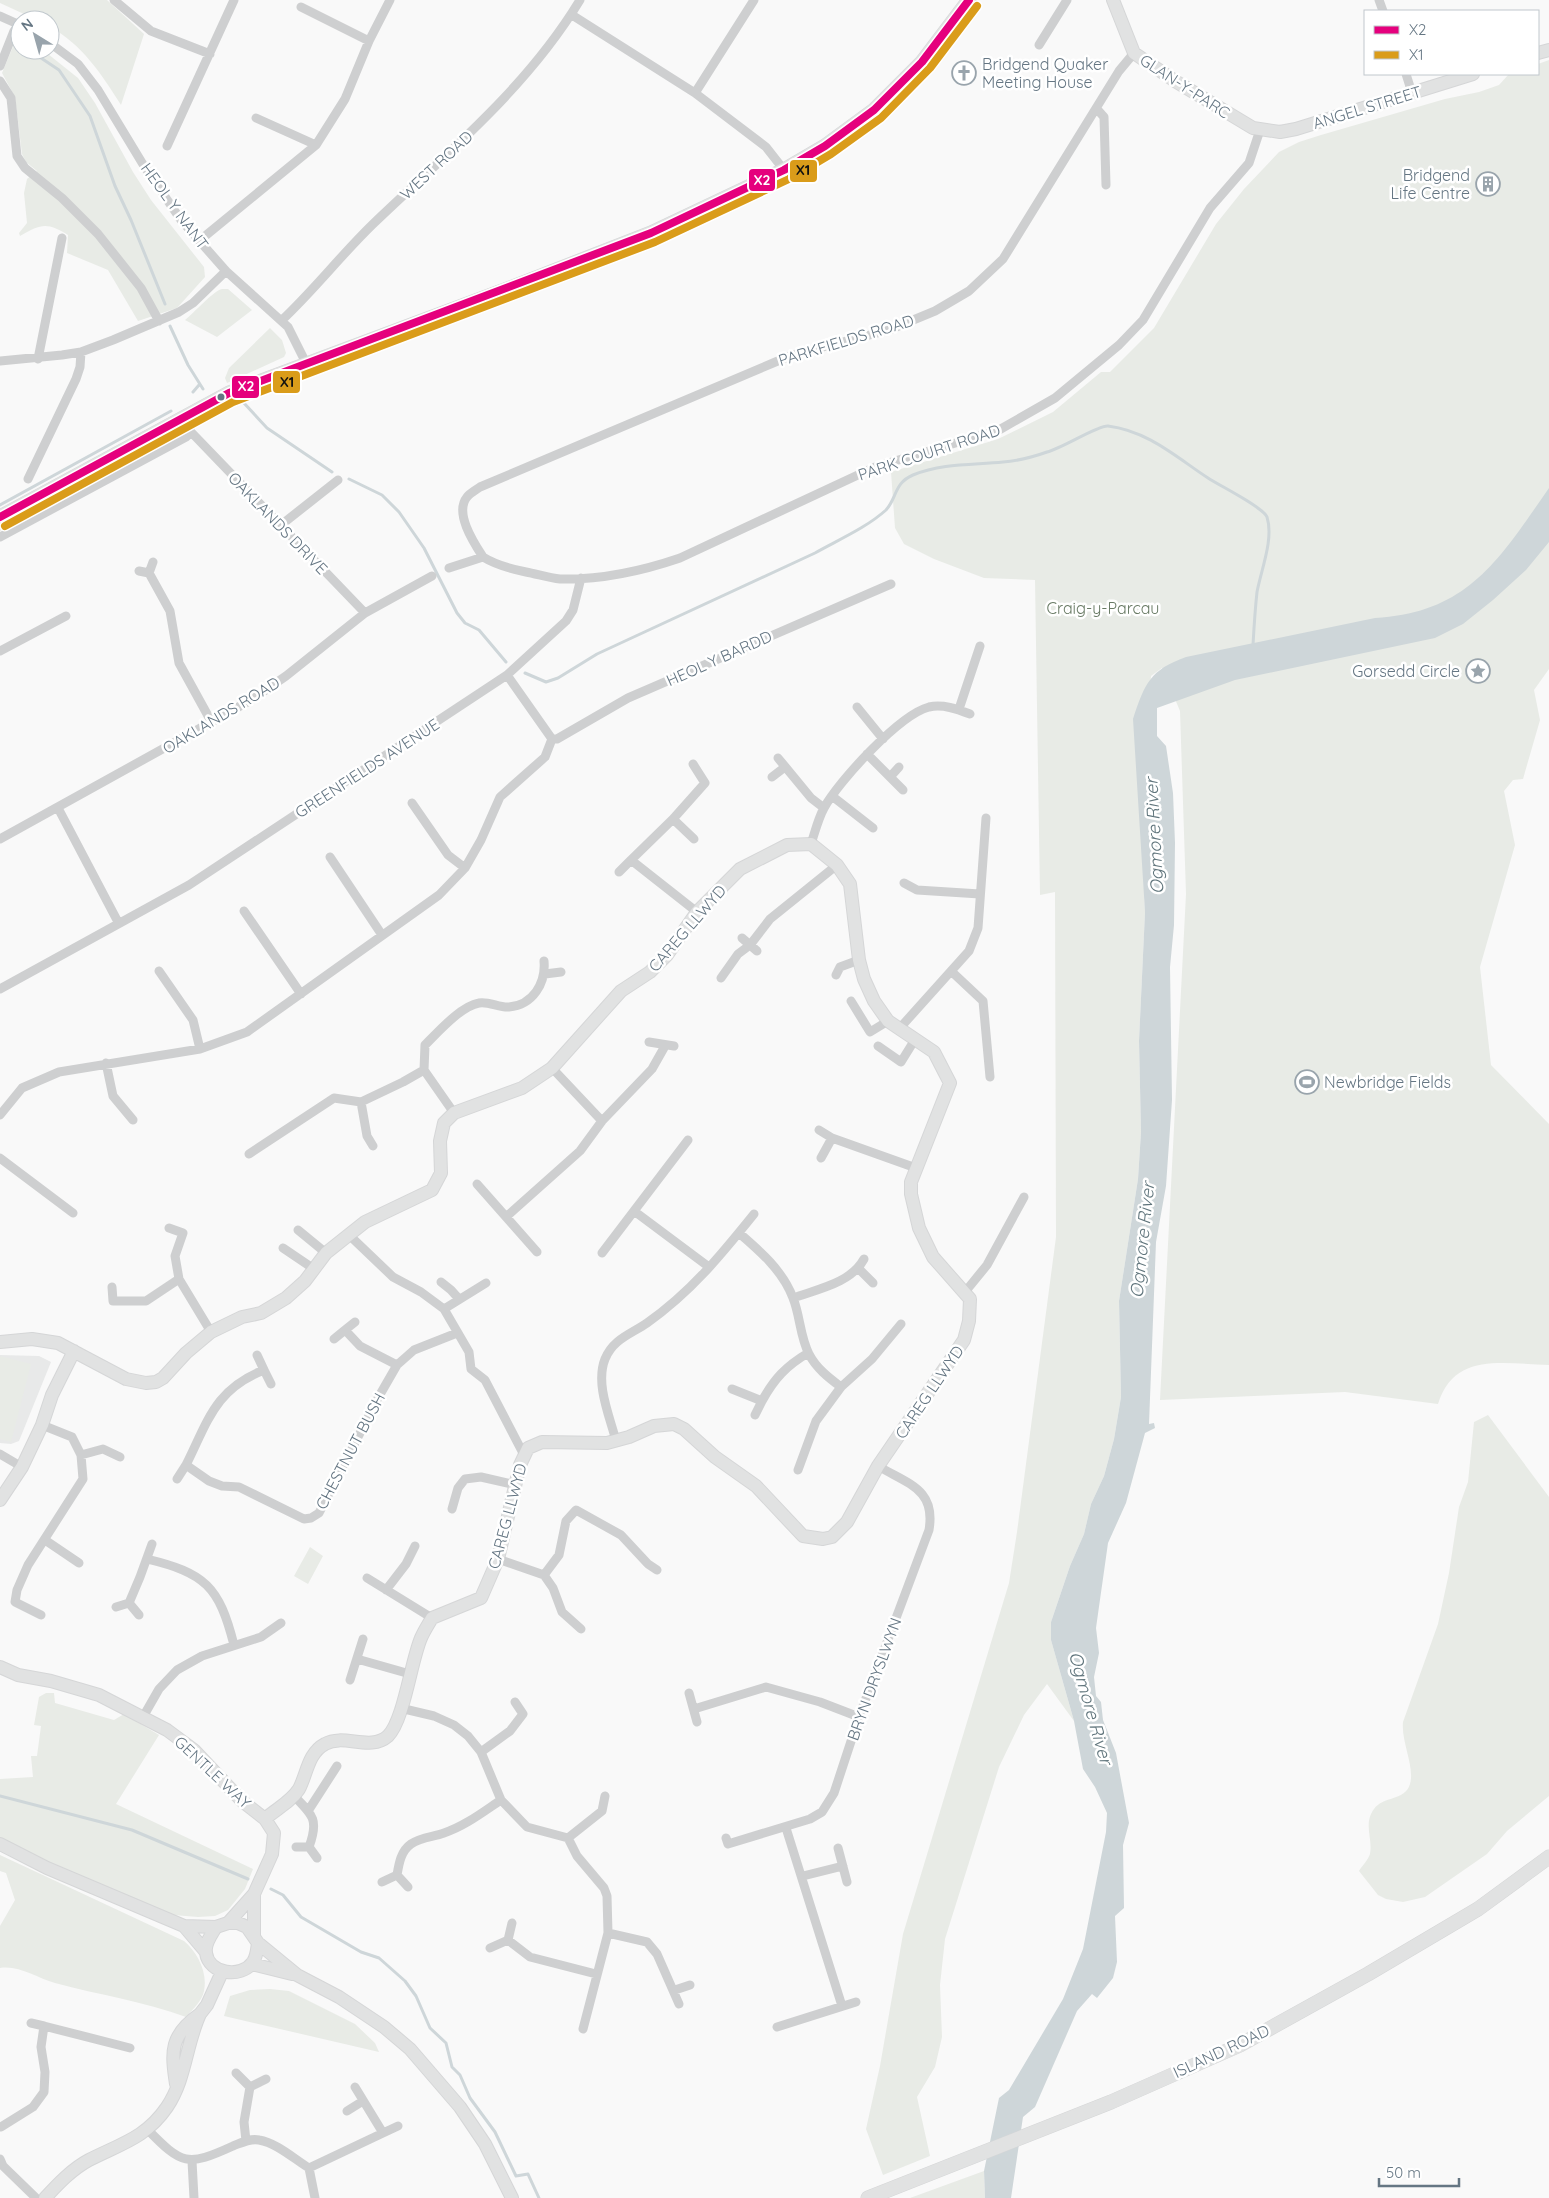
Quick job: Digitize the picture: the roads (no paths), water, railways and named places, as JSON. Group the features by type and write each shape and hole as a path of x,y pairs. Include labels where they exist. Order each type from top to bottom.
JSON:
{"main road":[{"path":"0,517 229,393 651,233 784,170 825,146 874,110 922,62 969,0"},
{"name":"ISLAND ROAD","path":"868,2198 909,2180 976,2157 1111,2102 1240,2045 1368,1974 1478,1909 1549,1857"}],"street":[{"path":"114,0 151,31 210,54"},
{"path":"167,146 234,0"},
{"path":"199,241 316,145 345,99 369,40 390,0"},
{"name":"WEST ROAD","path":"282,320 372,226 473,131 535,65 580,0"},
{"path":"695,93 754,0"},
{"path":"1039,46 1067,0"},
{"name":"GLAN-Y-PARC","path":"1113,0 1134,53 1232,118 1260,130"},
{"path":"301,7 369,40"},
{"path":"572,14 695,93 766,147 784,170"},
{"path":"0,66 10,40"},
{"name":"HEOL Y NANT","path":"60,50 78,64 98,90 164,196 199,241 226,270 282,320 291,331 306,363"},
{"name":"PARKFIELDS ROAD","path":"483,557 467,526 462,511 463,503 468,496 480,487 792,355 889,330 935,311 969,291 1003,259 1119,71 1134,53"},
{"path":"1406,75 1412,93"},
{"name":"ANGEL STREET","path":"1260,130 1291,130 1470,75"},
{"path":"0,81 11,98 17,156 25,168 62,198 98,234 141,288 159,321"},
{"path":"1096,108 1104,117 1106,185"},
{"path":"256,118 316,145"},
{"name":"PARK COURT ROAD","path":"483,557 505,567 549,577 581,578 620,574 680,558 875,467 999,430 1055,398 1086,374 1143,320 1210,208 1249,163 1260,130"},
{"path":"38,359 62,238"},
{"path":"0,361 38,359 80,352 159,321 193,303 226,270"},
{"path":"28,478 76,379 80,367 80,352"},
{"name":"OAKLANDS DRIVE","path":"182,417 191,432 365,613"},
{"path":"0,537 186,437 191,432"},
{"path":"281,526 338,480"},
{"path":"448,568 483,557"},
{"path":"153,562 149,573 170,611 179,663 212,722"},
{"path":"139,571 149,573"},
{"name":"OAKLANDS ROAD","path":"0,839 212,722 286,676 365,613 432,576"},
{"name":"GREENFIELDS AVENUE","path":"0,989 118,922 188,885 507,675 566,620 573,610 581,578"},
{"name":"HEOL Y BARDD","path":"552,739 628,698 891,584"},
{"path":"0,650 66,616"},
{"path":"959,709 980,646"},
{"path":"0,1115 22,1088 59,1072 200,1048 247,1032 439,895 465,868 481,840 500,797 545,757 552,739 507,675"},
{"path":"970,714 959,709 944,706 929,707 915,713 883,739 867,754 832,796 824,808 811,844 836,865 850,884 859,960 874,1002 888,1021 934,1052 950,1083 910,1182 919,1228 933,1257 965,1292 986,1265 1024,1198"},
{"path":"857,707 883,739"},
{"path":"867,754 903,790"},
{"path":"778,758 811,798 824,808"},
{"path":"619,872 673,819 705,783 692,764"},
{"path":"772,777 785,767"},
{"path":"890,777 899,767"},
{"path":"832,796 873,828"},
{"path":"412,803 448,855 465,868"},
{"path":"58,808 118,922"},
{"path":"899,1029 969,951 978,928 986,818"},
{"path":"673,819 694,839"},
{"name":"CAREG LLWYD","path":"454,1113 522,1088 552,1068 622,991 650,972 667,955 697,912 740,869 786,845 811,844"},
{"path":"330,857 382,935"},
{"path":"631,860 697,912"},
{"path":"721,978 738,954 754,948 770,918 836,865"},
{"path":"904,883 917,890 980,894"},
{"path":"913,900 917,890"},
{"path":"244,911 301,994"},
{"path":"742,938 754,948"},
{"path":"836,975 840,966 859,960"},
{"path":"0,1342 48,1340 126,1378 146,1383 163,1378 186,1353 211,1332 242,1317 261,1313 296,1291 326,1253 348,1234 376,1214 432,1190 442,1173 440,1141 444,1123 454,1113 424,1070 425,1045 451,1019 479,1002 509,1007 525,1003 538,991 545,974 544,961"},
{"path":"158,971 193,1020 200,1048"},
{"path":"952,971 983,1001 990,1078"},
{"path":"545,974 561,972"},
{"path":"851,1001 870,1032 888,1021"},
{"path":"878,1046 901,1062 914,1040"},
{"path":"506,1217 580,1151 602,1121 652,1069 669,1046 650,1042"},
{"path":"106,1063 113,1096 133,1120"},
{"path":"552,1068 602,1121"},
{"path":"249,1154 334,1098 361,1102 424,1070"},
{"path":"361,1102 367,1136 373,1146"},
{"path":"819,1130 832,1138 916,1168"},
{"path":"821,1158 832,1138"},
{"path":"602,1253 688,1140"},
{"path":"0,1158 73,1212"},
{"path":"477,1184 537,1252"},
{"path":"634,1211 709,1267"},
{"path":"616,1441 602,1388 605,1357 617,1341 646,1324 702,1278 709,1267 754,1214"},
{"path":"169,1228 183,1233 175,1256 179,1279 211,1332"},
{"path":"298,1230 326,1253"},
{"path":"739,1233 773,1265 785,1281 793,1298 808,1353 814,1363 841,1387"},
{"path":"348,1234 393,1277 421,1292 444,1309 469,1352 471,1370 485,1380 524,1455"},
{"path":"282,1248 314,1269"},
{"path":"793,1298 850,1276 859,1269 864,1259"},
{"path":"859,1269 873,1283"},
{"path":"112,1287 113,1301 146,1301 179,1279"},
{"path":"441,1282 458,1299"},
{"path":"444,1309 486,1283"},
{"name":"CAREG LLWYD","path":"432,1618 482,1598 498,1559 524,1455 528,1448 542,1442 590,1444 616,1441 664,1424 674,1424 684,1429 715,1457 756,1486 796,1530 811,1539 832,1537 841,1530 878,1466 964,1340 971,1308 970,1299 965,1292"},
{"path":"334,1339 355,1322"},
{"path":"798,1470 816,1421 841,1387 872,1359 901,1324"},
{"path":"344,1330 360,1346 397,1366"},
{"name":"CHESTNUT BUSH","path":"186,1465 209,1481 222,1486 238,1487 304,1519 311,1518 319,1513 378,1398 397,1366 414,1350 457,1333"},
{"path":"0,1500 22,1467 42,1425 52,1395 74,1351"},
{"path":"755,1415 775,1378 792,1362 808,1353"},
{"path":"257,1355 271,1384"},
{"path":"177,1479 224,1394 244,1378 264,1370"},
{"path":"732,1389 762,1401"},
{"path":"40,1615 15,1602 17,1590 28,1565 83,1479 81,1455 72,1437 42,1425"},
{"path":"81,1455 103,1449 120,1457"},
{"path":"0,1454 22,1467"},
{"name":"BRYN DRYSLWYN","path":"728,1845 810,1819 822,1812 834,1793 859,1717 929,1530 932,1514 923,1494 878,1466"},
{"path":"452,1509 458,1488 465,1479 481,1477 516,1484"},
{"path":"544,1575 559,1555 566,1521 576,1510 621,1535 648,1564 657,1570"},
{"path":"45,1540 79,1563"},
{"path":"129,1603 152,1544"},
{"path":"386,1590 406,1564 415,1546"},
{"path":"147,1559 172,1565 208,1584 227,1616 234,1645"},
{"path":"498,1559 544,1575 552,1588 562,1612 581,1628"},
{"path":"265,1819 294,1796 310,1761 321,1746 335,1740 366,1743 380,1740 393,1728 421,1639 432,1618 367,1578"},
{"path":"116,1607 129,1603"},
{"path":"129,1603 139,1615"},
{"path":"143,1717 159,1689 177,1670 202,1656 261,1637 281,1623"},
{"path":"350,1680 363,1639"},
{"path":"357,1659 410,1674"},
{"name":"GENTLE WAY","path":"0,1667 18,1676 59,1683 99,1695 167,1730 194,1750 242,1801 265,1819 274,1833 272,1854 254,1894 222,1925"},
{"path":"694,1709 766,1687 804,1697 859,1717"},
{"path":"689,1693 697,1722"},
{"path":"481,1752 510,1731 522,1714 515,1702"},
{"path":"400,1708 434,1716 454,1725 468,1736 481,1752 501,1800 527,1827 568,1838 577,1856 604,1888 607,1896 608,1933 583,2029"},
{"path":"308,1811 337,1766"},
{"path":"294,1796 308,1811 315,1825 309,1848"},
{"path":"568,1838 602,1811 606,1796"},
{"path":"397,1875 401,1857 410,1845 419,1840 458,1828 501,1800"},
{"path":"786,1828 842,2006"},
{"path":"0,1844 47,1868 184,1926 238,1923 247,1927 256,1939 297,1975"},
{"path":"296,1847 309,1848 317,1858"},
{"path":"838,1848 847,1882"},
{"path":"802,1876 843,1866"},
{"path":"382,1882 397,1875"},
{"path":"397,1875 408,1887"},
{"name":"GENTLE WAY","path":"254,1894 256,1939"},
{"path":"508,1940 512,1923"},
{"path":"206,1952 209,1938 222,1925"},
{"path":"184,1926 206,1952 212,1964 222,1972 240,1971 252,1964 256,1956 256,1939"},
{"path":"608,1933 647,1942 657,1954 675,1990 679,2004"},
{"path":"508,1940 530,1957 596,1974"},
{"path":"490,1948 508,1940"},
{"path":"252,1964 297,1975 339,1996 384,2027 410,2050 460,2107 485,2144 512,2198"},
{"path":"45,2198 64,2178 88,2160 131,2141 147,2129 168,2106 176,2084 172,2051 176,2040 191,2020 200,2014 207,2005 222,1972"},
{"path":"675,1990 690,1985"},
{"path":"777,2027 856,2002"},
{"path":"31,2023 130,2048"},
{"path":"0,2128 33,2107 44,2092 45,2072 41,2047 44,2026"},
{"path":"236,2073 250,2087"},
{"path":"250,2087 266,2079"},
{"path":"246,2141 244,2122 250,2087"},
{"path":"355,2087 383,2133"},
{"path":"347,2111 363,2101"},
{"path":"309,2168 398,2126"},
{"path":"147,2129 169,2150 192,2161 216,2155 246,2141 258,2140 269,2143 309,2168 315,2198"},
{"path":"0,2159 3,2166 36,2198"},
{"path":"192,2161 194,2198"}],"water":[{"name":"Ogmore River","path":"1549,488 1549,542 1526,570 1463,624 1435,638 1235,680 1157,708 1157,736 1166,746 1173,793 1175,843 1174,925 1170,967 1172,1100 1166,1186 1156,1242 1149,1424 1154,1423 1155,1428 1145,1433 1126,1503 1108,1543 1096,1628 1099,1653 1094,1677 1096,1696 1101,1702 1103,1720 1116,1753 1129,1823 1123,1845 1124,1908 1115,1916 1117,1962 1113,1978 1097,1998 1092,1994 1077,2011 1035,2107 1023,2117 1011,2198 985,2198 984,2171 999,2098 1009,2090 1063,1999 1083,1949 1106,1832 1107,1813 1095,1787 1083,1769 1074,1721 1051,1640 1051,1622 1070,1566 1084,1534 1091,1504 1104,1476 1114,1439 1121,1397 1119,1301 1138,1179 1141,1132 1139,1041 1145,912 1133,719 1141,696 1150,679 1164,667 1186,657 1375,618 1407,614 1435,605 1458,593 1479,577 1497,559"}],"waterway":[{"path":"44,60 59,70 90,116 115,186 165,304"},
{"path":"170,326 188,365 203,389"},
{"path":"193,392 199,385"},
{"path":"243,402 267,428 332,472"},
{"path":"0,505 171,411"},
{"path":"525,673 546,682 558,678 597,654 815,553 861,528 886,510 902,482 913,475 946,466 1019,460 1031,457 1054,450 1096,429 1108,426 1136,433 1149,439 1208,478 1250,502 1267,517 1269,526 1268,545 1257,592 1253,645"},
{"path":"349,479 382,495 399,512 424,548 457,613 465,623 479,630 506,662"},
{"path":"0,1796 132,1830 248,1879"},
{"path":"271,1889 283,1895 301,1917 361,1952 379,1958 405,1981 416,1996 430,2028 446,2043 452,2067 460,2075 470,2098 495,2132 516,2176 528,2174 539,2198"}],"place":[{"name":"Bridgend Quaker Meeting House","path":"964,73"},
{"name":"Bridgend Life Centre","path":"1488,184"},
{"name":"Gorsedd Circle","path":"1478,671"},
{"name":"Newbridge Fields","path":"1307,1082"}],"park label":[{"name":"Craig-y-Parcau","path":"1103,608"}]}
